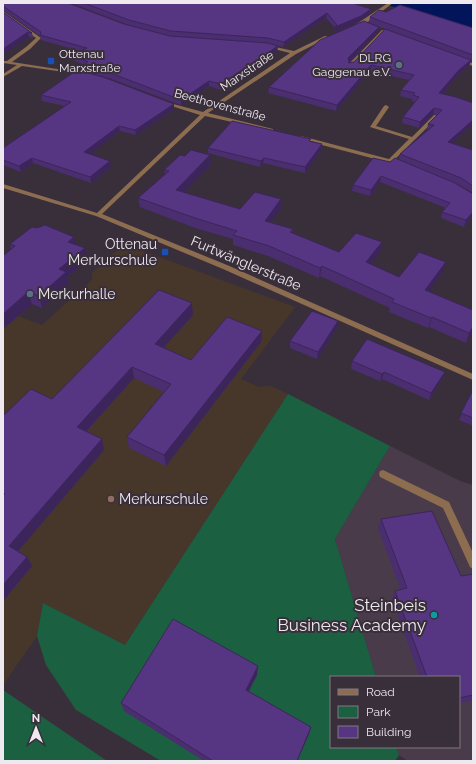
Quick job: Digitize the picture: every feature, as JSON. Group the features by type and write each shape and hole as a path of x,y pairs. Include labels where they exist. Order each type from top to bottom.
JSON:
{"street":[{"path":"349,29 363,23 389,4"},
{"path":"371,11 378,13"},
{"path":"3,12 39,38 28,48 5,63"},
{"path":"363,23 370,26"},
{"path":"377,28 390,33"},
{"path":"350,66 384,31"},
{"name":"Marxstraße","path":"98,214 204,114 294,52 335,34"},
{"path":"260,45 294,52"},
{"path":"453,57 473,65"},
{"path":"5,63 62,70 92,77"},
{"path":"3,76 21,65"},
{"name":"Beethovenstraße","path":"156,99 204,114 276,132"},
{"path":"386,107 373,127 413,139"},
{"path":"391,160 436,116"},
{"path":"291,135 391,160 411,168"},
{"name":"Furtwänglerstraße","path":"3,186 98,214 224,267 473,377"},
{"path":"383,474 446,505 473,564"}],"shaded area":[{"path":"381,3 473,3 473,31"},
{"name":"Merkurschule","path":"124,244 295,307 241,379 259,387 271,386 288,394 125,645 43,603 37,636 3,685 3,329 18,316 42,325 92,280 92,273"},
{"path":"390,446 460,481 473,485 473,761 408,761 399,755 396,748 460,748 460,676 376,676 335,539"}],"green space":[{"path":"288,394 390,446 335,539 376,676 330,676 330,748 396,748 399,755 395,761 161,761 76,710 46,665 37,636 43,603 125,645"},
{"path":"3,690 107,761 3,761"}],"building":[{"path":"3,3 68,3 124,24 170,36 268,43 278,46 221,84 209,81 181,100 108,72 82,66 88,62 72,54 87,48 40,35 41,32 3,6"},
{"path":"84,3 352,3 371,9 361,16 335,27 337,25 327,13 284,42 268,38 171,31 129,20"},
{"path":"400,5 473,28 473,55 370,17 379,10 386,12"},
{"path":"3,12 32,33 28,32 3,49"},
{"path":"364,21 379,27 348,58 349,63 354,62 385,29 471,60 459,70 439,93 473,103 473,120 448,142 473,150 473,186 461,178 400,154 434,125 428,124 442,110 434,108 420,122 403,117 419,97 413,95 415,93 401,90 414,75 371,65 337,105 269,87 320,40"},
{"path":"77,70 103,77 174,104 135,130 119,126 84,152 110,161 90,177 32,158 19,166 3,160 3,148 71,102 41,95"},
{"path":"232,121 311,139 309,141 322,144 305,167 264,158 261,161 208,148"},
{"path":"191,150 210,155 176,190 240,209 255,192 281,199 265,221 293,229 290,232 339,252 356,233 382,242 366,262 399,277 419,252 446,262 425,290 473,310 473,327 469,333 392,302 394,299 322,266 320,268 269,246 233,235 237,231 138,198 169,171 164,170 180,155 185,156"},
{"path":"373,158 390,162 395,158 455,183 473,194 473,212 466,220 442,212 450,203 381,176 371,190 353,185"},
{"path":"45,225 74,237 68,242 85,248 59,269 66,272 39,296 28,292 3,314 3,256 15,246 10,244 32,227 37,228"},
{"path":"159,290 192,303 155,344 191,360 227,317 262,331 164,455 127,437 171,384 132,367 77,427 102,439 9,546 27,557 3,585 3,496 5,494 3,492 3,416 31,389 52,399"},
{"path":"312,311 338,321 318,352 290,341"},
{"path":"367,339 445,372 431,393 384,372 382,374 352,361"},
{"path":"473,390 473,418 461,413"},
{"name":"Steinbeis Business Academy","path":"432,511 461,576 473,574 473,695 460,698 460,676 427,676 395,591 407,588 381,519"},
{"path":"173,619 258,666 246,690 311,727 297,761 213,761 121,703"}],"place":[{"name":"Ottenau Marxstraße","path":"51,61"},
{"name":"DLRG Gaggenau e.V.","path":"399,65"},
{"name":"Ottenau Merkurschule","path":"165,252"},
{"name":"Merkurhalle","path":"30,294"},
{"name":"Merkurschule","path":"111,499"},
{"name":"Steinbeis Business Academy","path":"434,615"}]}
